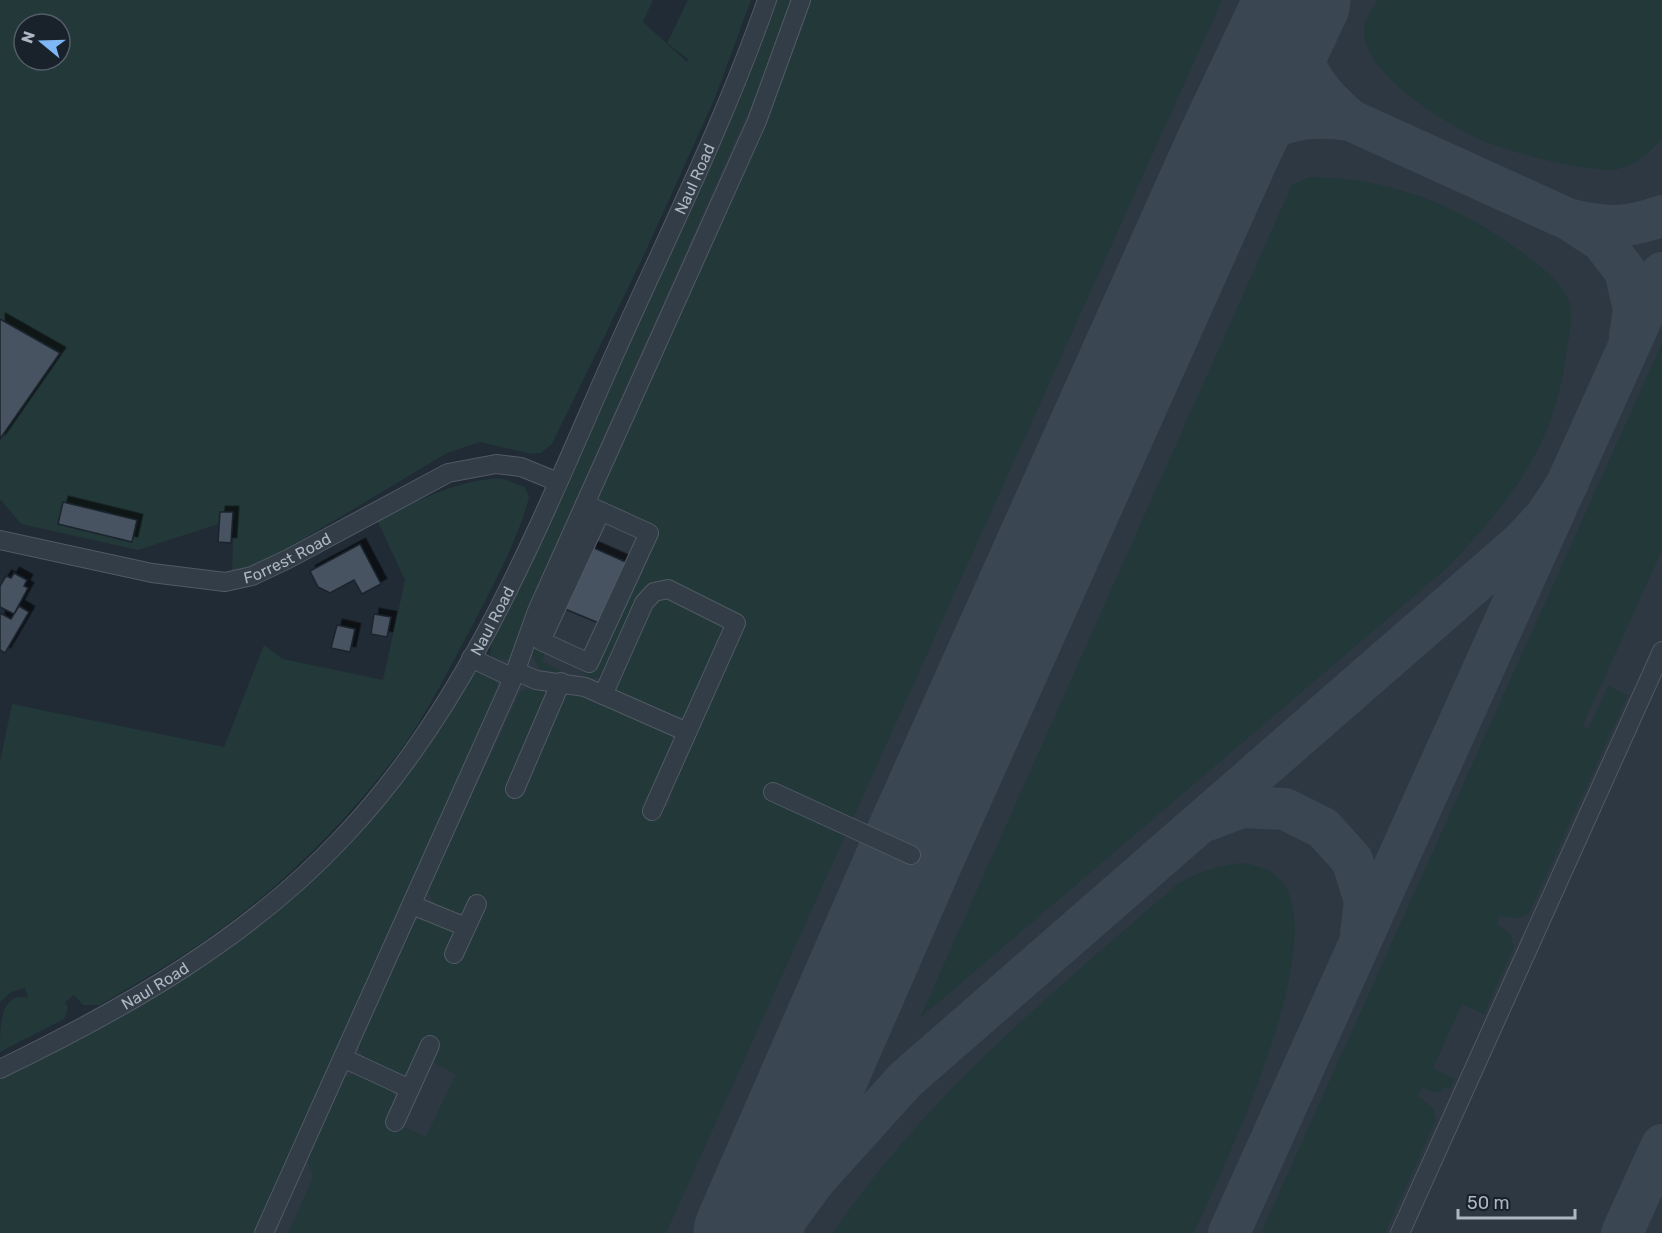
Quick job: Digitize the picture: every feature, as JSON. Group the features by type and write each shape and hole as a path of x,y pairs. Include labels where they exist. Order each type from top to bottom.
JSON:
{"street":[{"name":"Naul Road","path":"0,1069 86,1027 158,984 274,903 344,837 406,761 443,706 471,658 558,482 730,97 767,0"},
{"path":"593,507 649,533 589,663 541,641 593,507 758,121 801,0"},
{"name":"Forrest Road","path":"0,540 152,573 225,582 252,576 288,560 448,473 496,464 521,467 558,482"},
{"path":"264,1233 515,674 537,612 593,507"},
{"path":"603,695 644,603 654,592 668,589 736,623 652,811"},
{"path":"1400,1233 1662,651"},
{"path":"471,658 536,680 585,687 687,732"},
{"path":"515,789 561,682"},
{"path":"773,792 910,855"},
{"path":"454,954 477,904"},
{"path":"412,905 466,927"},
{"path":"395,1122 430,1045"},
{"path":"343,1058 410,1089"}],"shaded area":[{"path":"785,0 1662,0 1662,1233 234,1233 524,601"}],"green space":[{"path":"0,0 653,0 643,22 687,62 688,59 667,43 688,0 751,0 715,98 643,257 552,444 541,453 532,454 480,442 447,453 290,547 251,567 232,571 234,519 138,550 21,524 0,499"},
{"path":"772,0 792,0 765,74 528,606 510,659 495,660 490,655 492,635 603,400"},
{"path":"812,0 1222,0 666,1233 288,1233 313,1178 307,1159 343,1078 355,1073 391,1089 397,1104 391,1121 426,1137 456,1074 431,1062 411,1071 393,1075 380,1070 368,1061 358,1045 414,922 422,916 454,930 468,911 455,913 443,910 433,902 428,890 520,692 537,688 556,688 575,692 596,698 668,731 675,743 659,812 670,804 671,798 668,790 745,618 671,583 654,582 642,594 604,674 598,678 588,678 573,663 594,670 658,530 599,503 597,499 770,114"},
{"path":"1377,0 1662,0 1662,138 1637,161 1618,169 1605,170 1548,160 1479,139 1427,109 1390,79 1376,62 1367,46 1364,26"},
{"path":"1309,177 1334,178 1380,185 1425,198 1489,230 1546,271 1556,281 1569,302 1571,325 1561,383 1553,414 1542,442 1512,492 1449,566 920,1018 1292,185"},
{"path":"1662,343 1662,550 1582,727 1588,729 1608,686 1628,695 1529,913 1516,919 1500,915 1496,924 1510,933 1514,947 1484,1014 1462,1004 1433,1068 1455,1079 1450,1089 1444,1087 1442,1092 1434,1092 1422,1088 1418,1096 1433,1108 1436,1120 1385,1233 1261,1233"},
{"path":"501,478 525,487 529,497 512,545 496,580 421,719 402,748 356,805 331,833 277,884 219,930 178,958 100,1005 83,1005 74,995 65,1002 68,1008 64,1019 0,1052 1,1022 7,1005 19,997 28,998 25,988 11,992 0,1002 0,762 12,704 224,747 264,645 283,659 383,680 405,580 377,520 453,487"},
{"path":"669,597 718,620 723,630 690,716 675,716 614,689 648,611 656,602"},
{"path":"535,644 546,649 542,661 566,674 539,669 532,654"},
{"path":"477,671 485,671 496,680 499,687 253,1233 0,1233 0,1080 116,1018 262,922"},
{"path":"1241,863 1265,869 1284,885 1294,916 1293,957 1283,1006 1267,1058 1227,1160 1194,1233 833,1233 869,1183 909,1136 950,1091 1039,1005 1178,884 1208,870"}],"building":[{"path":"0,319 60,353 0,439"},
{"path":"63,502 137,520 132,542 58,524"},
{"path":"220,512 233,512 231,543 218,542"},
{"path":"360,544 381,584 362,594 354,580 330,593 318,587 310,571"},
{"path":"592,547 628,563 601,624 565,609"},
{"path":"14,573 27,580 24,586 28,588 14,614 0,607 0,586 6,576 11,578"},
{"path":"19,606 29,612 5,653 0,650 0,613 11,619"},
{"path":"374,614 391,617 387,637 371,634"},
{"path":"337,625 355,629 350,652 331,648"}],"taxiway":[{"path":"1292,15 1309,74 1325,96 1350,120 1570,220 1602,241 1625,271 1634,309 1630,336"},
{"path":"1228,148 1273,127 1299,120 1314,118 1350,120"},
{"path":"1571,220 1617,226 1662,216"},
{"path":"1229,1233 1662,273"},
{"path":"776,1233 814,1181 905,1080 1523,541 1546,516 1568,483"},
{"path":"1208,820 1242,807 1285,809 1323,828 1352,860 1365,901 1361,934"},
{"path":"1622,1233 1662,1145"}],"runway":[{"path":"746,1233 911,855 1228,148 1298,0"}]}
